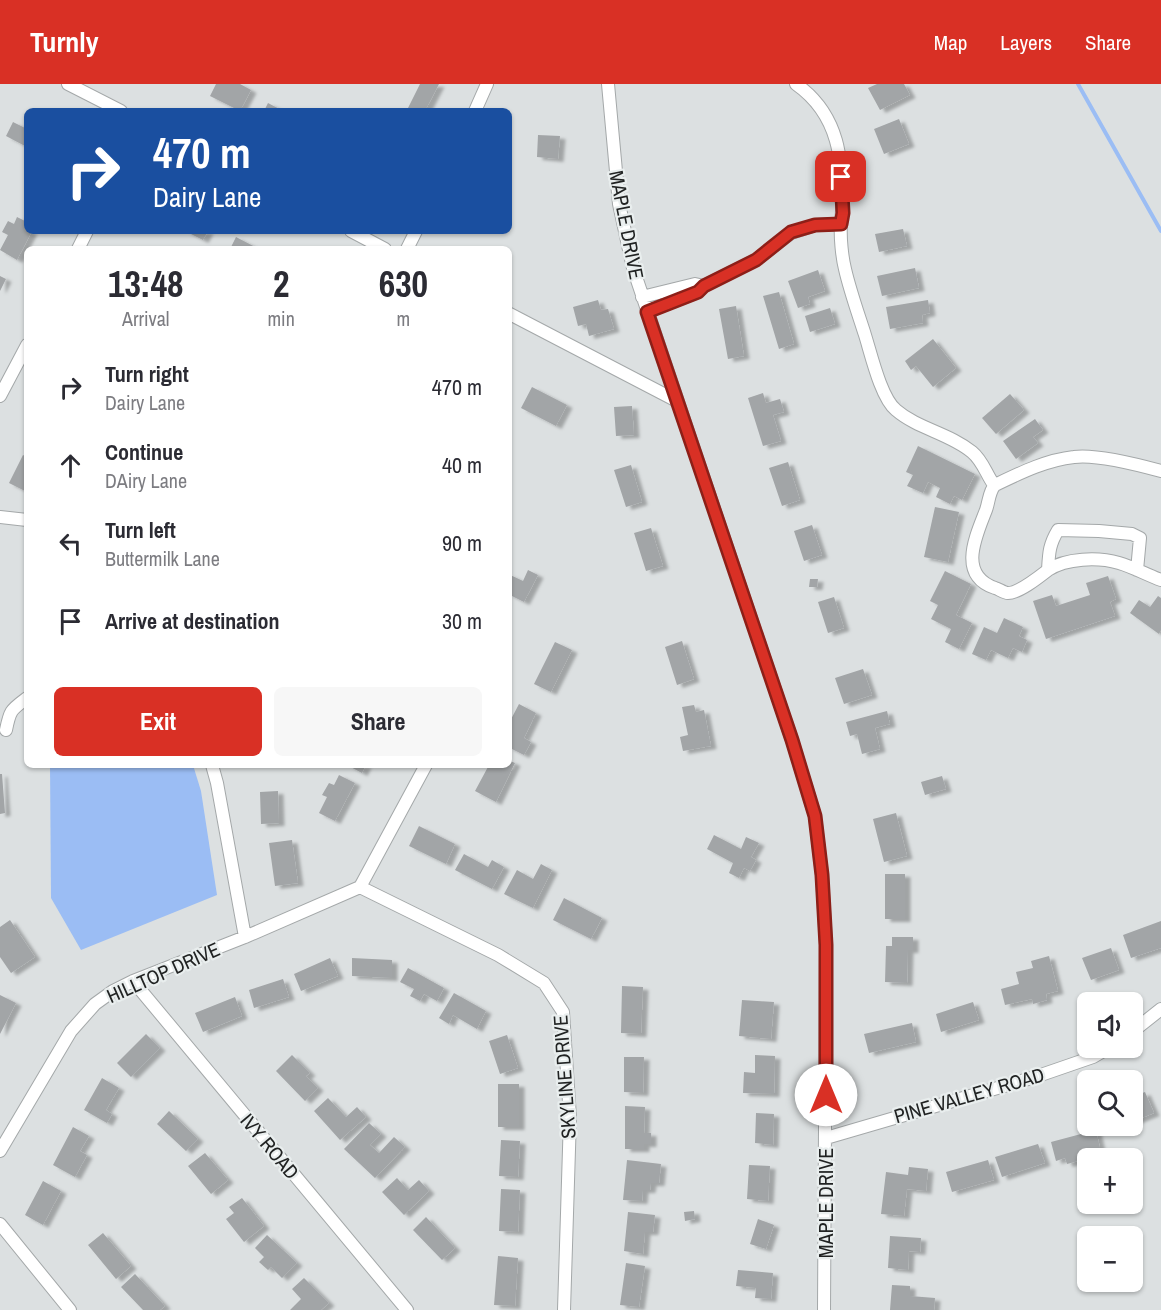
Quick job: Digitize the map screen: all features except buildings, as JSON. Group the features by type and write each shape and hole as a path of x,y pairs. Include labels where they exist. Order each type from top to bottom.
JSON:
{"street":[{"path":"68,84 115,108"},
{"path":"476,108 487,84"},
{"name":"MAPLE DRIVE","path":"608,84 619,204 633,268 792,740 815,816 822,875 826,945 824,1310"},
{"path":"796,84 805,90 822,109 834,132 841,159 843,213 841,224 845,268 884,391 893,408 909,420 971,451 982,462 994,486"},
{"path":"647,312 695,284 704,286 756,260 791,232 815,225 841,224"},
{"path":"357,234 379,246"},
{"path":"642,297 677,294"},
{"path":"512,315 677,401"},
{"path":"0,396 24,351"},
{"path":"1161,471 1096,457 1076,456 1050,462 994,486 973,543 971,561 977,576 987,585 1008,593 1024,587 1052,567 1095,559 1119,563 1161,580"},
{"path":"0,517 24,520"},
{"path":"1048,570 1049,550 1058,530 1132,534 1140,538 1137,570"},
{"path":"6,730 12,709 24,700"},
{"path":"213,768 245,937"},
{"path":"360,888 424,768"},
{"name":"HILLTOP DRIVE","path":"2,1144 71,1031 94,1004 133,981 360,888"},
{"name":"SKYLINE DRIVE","path":"360,888 498,955 544,983 563,1012 570,1117 564,1310"},
{"name":"IVY ROAD","path":"133,981 407,1310"},
{"path":"1143,1024 1161,1010"},
{"name":"PINE VALLEY ROAD","path":"826,1138 1035,1077 1089,1058"},
{"path":"0,1224 70,1310"}],"water":[{"path":"50,768 194,768 201,791 217,895 81,950 51,898"}],"waterway":[{"path":"1078,84 1161,231"}],"route":[{"path":"826,1095 826,945 822,875 815,816 792,740 647,312 698,292 704,286 756,260 791,232 815,225 841,224 843,213 841,177"}]}
